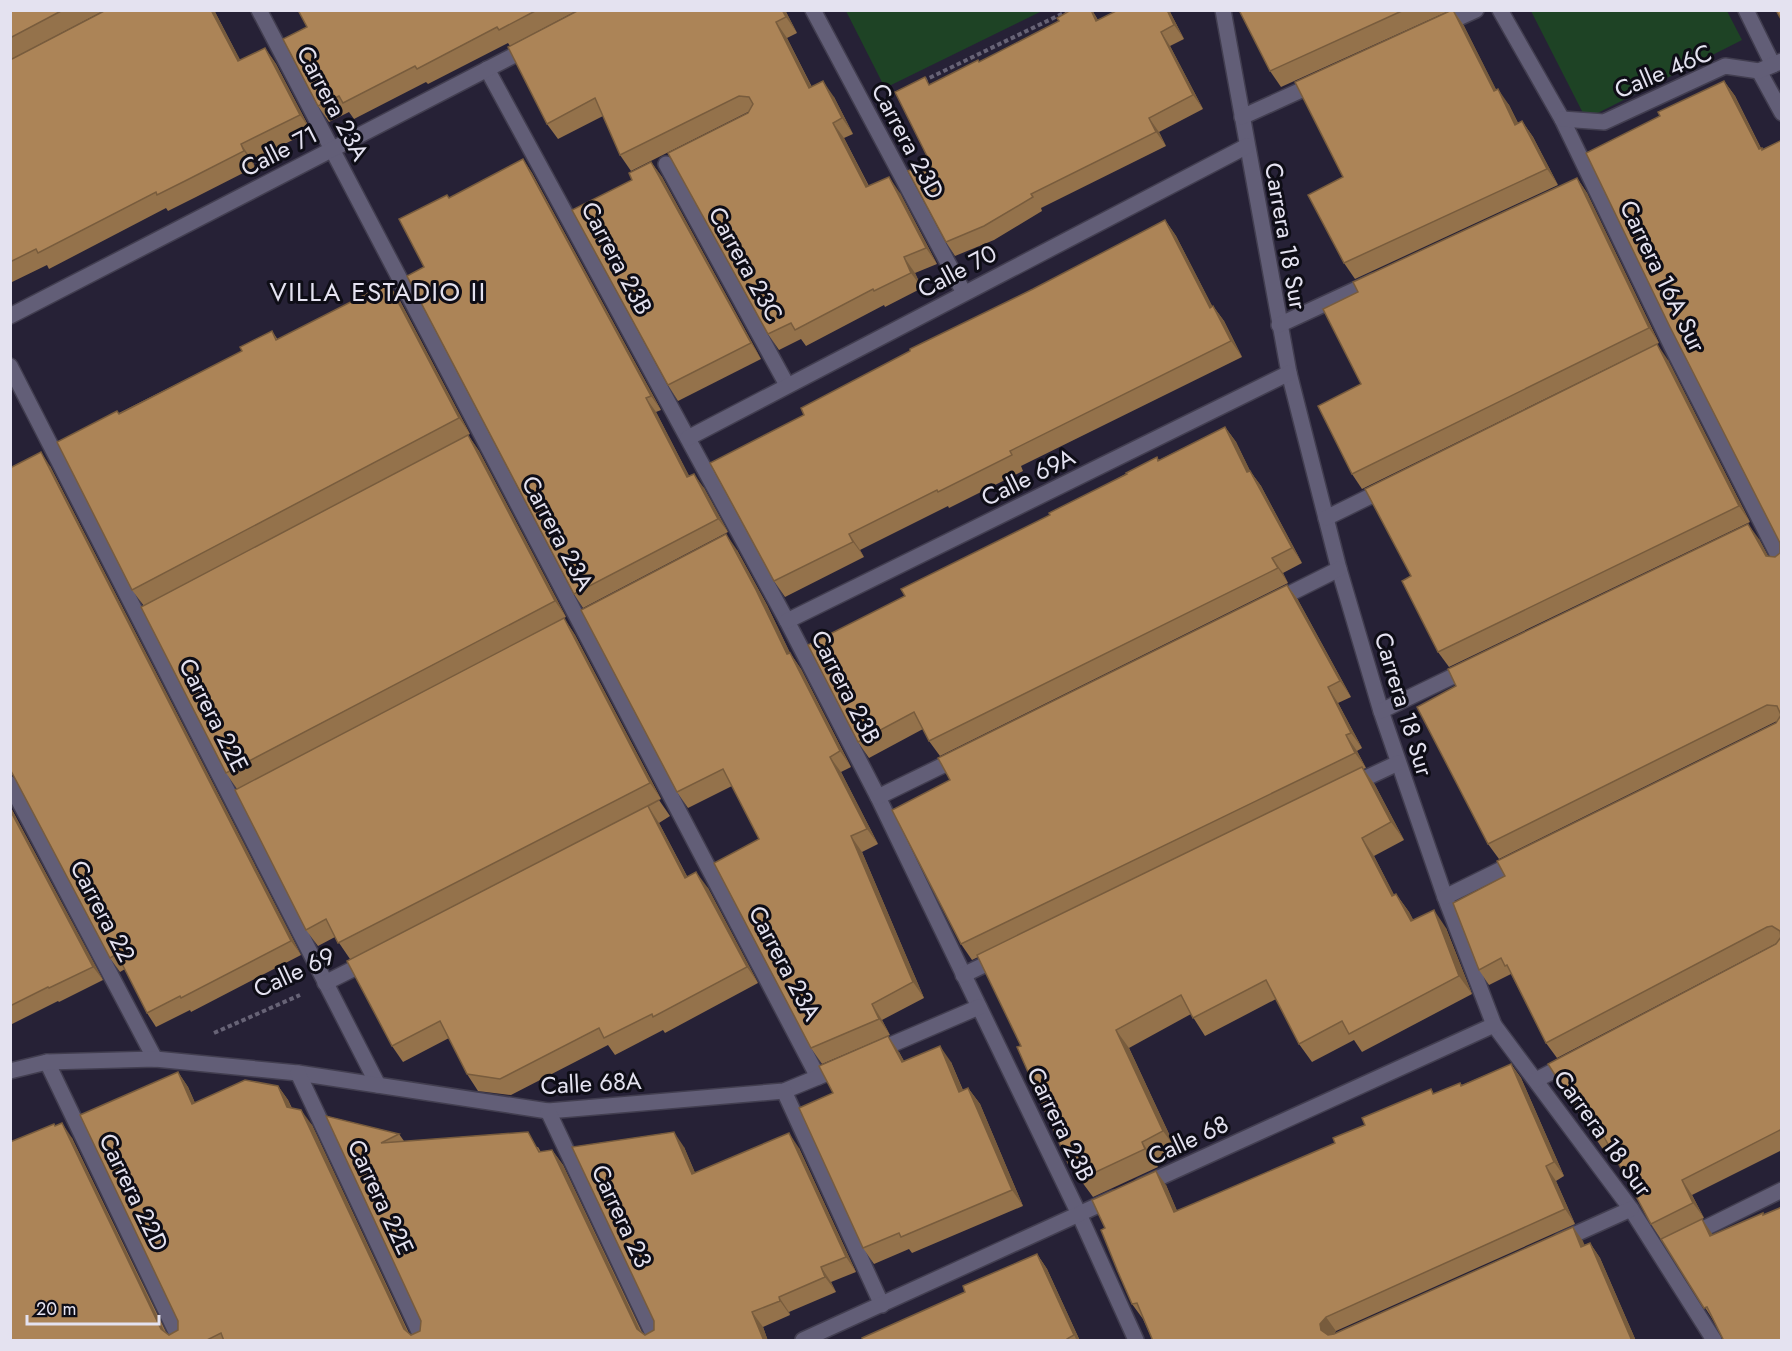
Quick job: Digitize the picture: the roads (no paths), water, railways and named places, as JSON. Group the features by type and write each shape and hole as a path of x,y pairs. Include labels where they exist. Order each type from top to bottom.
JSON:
{"street":[{"name":"Carrera 23A","path":"259,10 332,149 478,441 579,621 670,805 818,1077"},
{"name":"Carrera 23D","path":"813,10 964,293"},
{"name":"Carrera 18 Sur","path":"1223,10 1289,373 1339,569 1381,711 1445,897 1494,1025 1631,1209 1669,1246 1714,1341"},
{"path":"1423,35 1476,10"},
{"name":"Carrera 16A Sur","path":"1500,10 1562,118 1587,183 1757,529 1782,563"},
{"path":"1746,10 1771,65 1782,113"},
{"name":"Calle 71","path":"10,316 538,42"},
{"name":"Calle 46C","path":"1562,118 1604,122 1725,66 1771,65"},
{"name":"Carrera 23B","path":"487,69 572,211 737,539 788,621 878,797 1079,1214 1136,1341"},
{"path":"1242,117 1338,74"},
{"name":"Calle 70","path":"688,438 1247,146"},
{"name":"Carrera 23C","path":"666,164 788,385"},
{"path":"1279,325 1387,275"},
{"name":"Carrera 22E","path":"10,366 144,616 238,800 325,983 378,1085"},
{"name":"Calle 69A","path":"788,621 1289,373"},
{"path":"1326,518 1400,482"},
{"path":"1264,606 1339,569"},
{"path":"1381,711 1487,660"},
{"path":"878,797 974,750"},
{"path":"1334,794 1398,763"},
{"name":"Carrera 22","path":"10,784 155,1059"},
{"path":"1445,897 1529,855"},
{"path":"963,975 1016,949"},
{"name":"Calle 69","path":"325,983 389,950"},
{"path":"861,1058 979,1007"},
{"name":"Calle 68","path":"803,1341 1494,1025"},
{"path":"1536,1080 1587,1053"},
{"path":"10,1071 47,1062 155,1059"},
{"name":"Calle 68A","path":"155,1059 298,1073 548,1112 784,1091 840,1067"},
{"name":"Carrera 22D","path":"47,1062 180,1341"},
{"name":"Carrera 22E","path":"298,1073 423,1341"},
{"path":"784,1091 882,1305"},
{"name":"Carrera 23","path":"548,1112 656,1341"},
{"path":"1669,1246 1782,1191"},
{"path":"1545,1248 1631,1209"}],"district":[{"name":"VILLA ESTADIO II","path":"378,292"}]}
